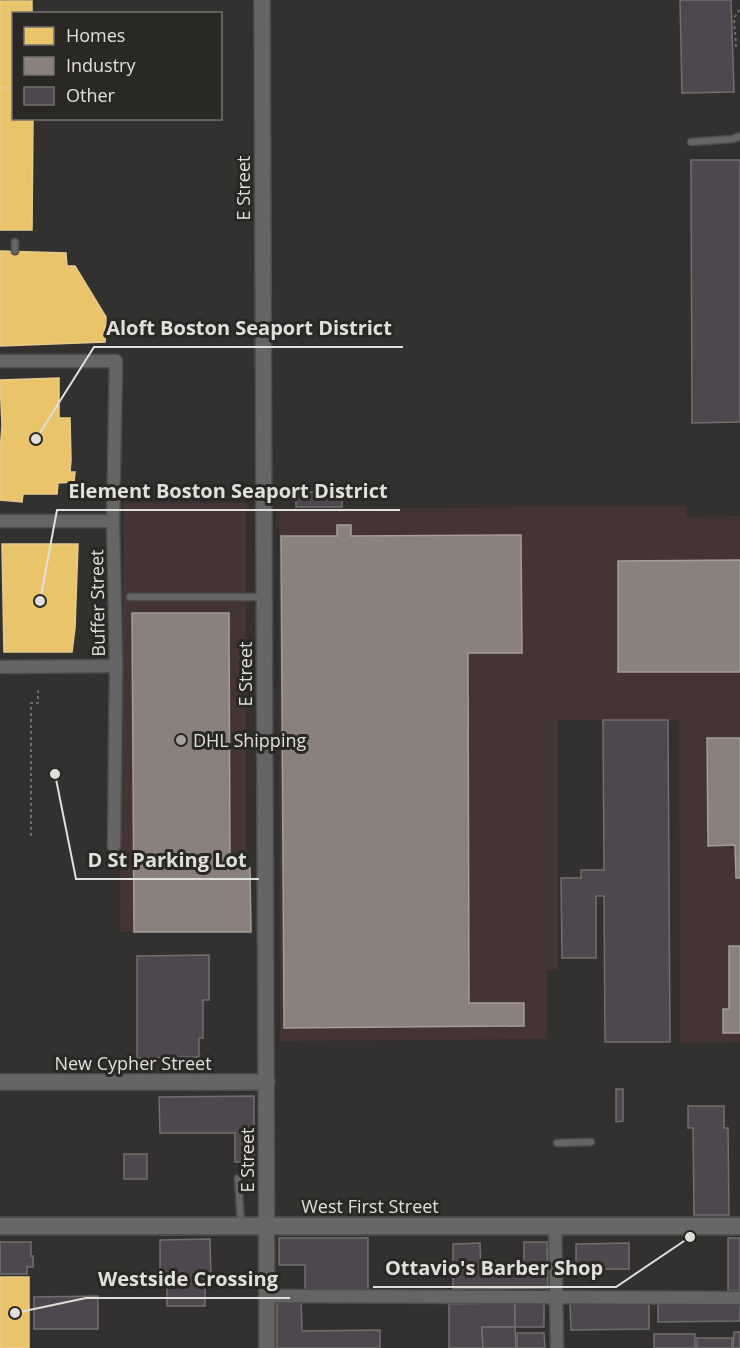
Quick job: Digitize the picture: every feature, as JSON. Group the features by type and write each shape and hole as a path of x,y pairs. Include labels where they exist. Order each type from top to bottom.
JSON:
{"main road":[{"name":"West First Street","path":"0,1226 740,1226"}],"street":[{"name":"E Street","path":"262,0 267,1348"},
{"name":"Buffer Street","path":"0,361 116,361 113,521 116,666 114,846"},
{"path":"0,521 113,521"},
{"path":"0,666 116,666"},
{"name":"New Cypher Street","path":"0,1082 267,1082"},
{"path":"555,1226 557,1348"},
{"path":"268,1296 740,1298"}],"lane":[{"path":"691,142 733,139 740,136"},
{"path":"15,242 15,251"},
{"path":"130,597 264,597"},
{"path":"557,1143 591,1142"},
{"path":"238,1178 241,1226"}],"path":[{"path":"736,47 734,18 740,9"},
{"path":"31,836 31,703 38,703 38,690"}],"shaded area":[{"path":"124,503 246,503 246,929 120,932"},
{"path":"686,506 687,517 740,516 740,1042 680,1043 679,720 558,720 558,969 547,970 547,1039 280,1041 279,509"}],"building: Homes":[{"path":"0,1 32,1 32,12 12,12 12,88 0,88"},
{"path":"0,88 12,88 12,120 33,120 32,230 0,230"},
{"path":"0,251 66,253 67,266 75,266 106,317 105,342 0,346"},
{"path":"59,378 59,418 70,418 70,472 75,472 74,482 58,483 57,494 23,494 22,502 0,500 2,425 0,380"},
{"path":"2,544 78,544 72,652 4,652"},
{"path":"0,1277 29,1277 29,1348 0,1348"}],"building: Industry":[{"path":"337,525 351,525 351,536 521,535 522,653 468,653 469,1003 524,1003 524,1026 284,1028 281,536 337,536"},
{"path":"740,560 740,672 618,672 618,561"},
{"name":"DHL Shipping","path":"132,613 229,613 230,868 250,868 251,932 134,932"},
{"path":"707,738 740,738 740,878 736,878 735,845 708,846"},
{"path":"729,946 740,946 740,1033 723,1033 723,1009 729,1009"}],"building: Other":[{"path":"680,0 731,0 734,92 682,93"},
{"path":"691,160 740,160 740,422 692,423"},
{"path":"296,492 342,492 342,507 296,507"},
{"path":"603,720 668,720 670,1042 605,1042 604,896 596,896 596,958 562,958 561,878 581,878 581,870 604,870"},
{"path":"209,955 209,1000 203,1000 203,1038 199,1038 199,1057 137,1058 137,956"},
{"path":"616,1089 623,1089 623,1121 616,1122"},
{"path":"254,1096 254,1162 235,1162 235,1133 160,1133 159,1097"},
{"path":"688,1106 724,1106 724,1128 728,1128 729,1215 694,1215 693,1128 688,1128"},
{"path":"124,1154 147,1154 147,1179 124,1179"},
{"path":"279,1238 368,1238 368,1292 305,1293 305,1265 279,1265"},
{"path":"728,1238 740,1238 740,1291 728,1291"},
{"path":"210,1239 211,1281 205,1281 205,1306 167,1306 167,1281 160,1281 160,1240"},
{"path":"0,1242 31,1242 33,1267 27,1267 27,1274 0,1274"},
{"path":"524,1242 547,1242 548,1288 453,1289 453,1244 480,1243 481,1268 524,1268"},
{"path":"629,1243 629,1269 576,1269 576,1244"},
{"path":"98,1296 98,1329 34,1329 34,1297"},
{"path":"277,1298 301,1298 302,1331 380,1330 380,1348 277,1348"},
{"path":"740,1302 740,1321 658,1322 658,1303"},
{"path":"515,1303 515,1327 482,1327 483,1348 449,1348 449,1304"},
{"path":"515,1303 544,1303 544,1327 515,1327"},
{"path":"570,1303 649,1303 649,1329 571,1330"},
{"path":"482,1327 515,1327 516,1348 483,1348"},
{"path":"734,1332 740,1332 740,1348 733,1348"},
{"path":"517,1333 544,1333 545,1348 517,1348"},
{"path":"654,1334 695,1334 695,1348 654,1348"},
{"path":"697,1338 732,1338 732,1348 697,1348"}],"place":[{"name":"Aloft Boston Seaport District","path":"36,439"},
{"name":"Element Boston Seaport District","path":"40,601"},
{"name":"DHL Shipping","path":"181,740"},
{"name":"D St Parking Lot","path":"55,774"},
{"name":"Ottavio's Barber Shop","path":"690,1237"},
{"name":"Westside Crossing","path":"15,1313"}]}
